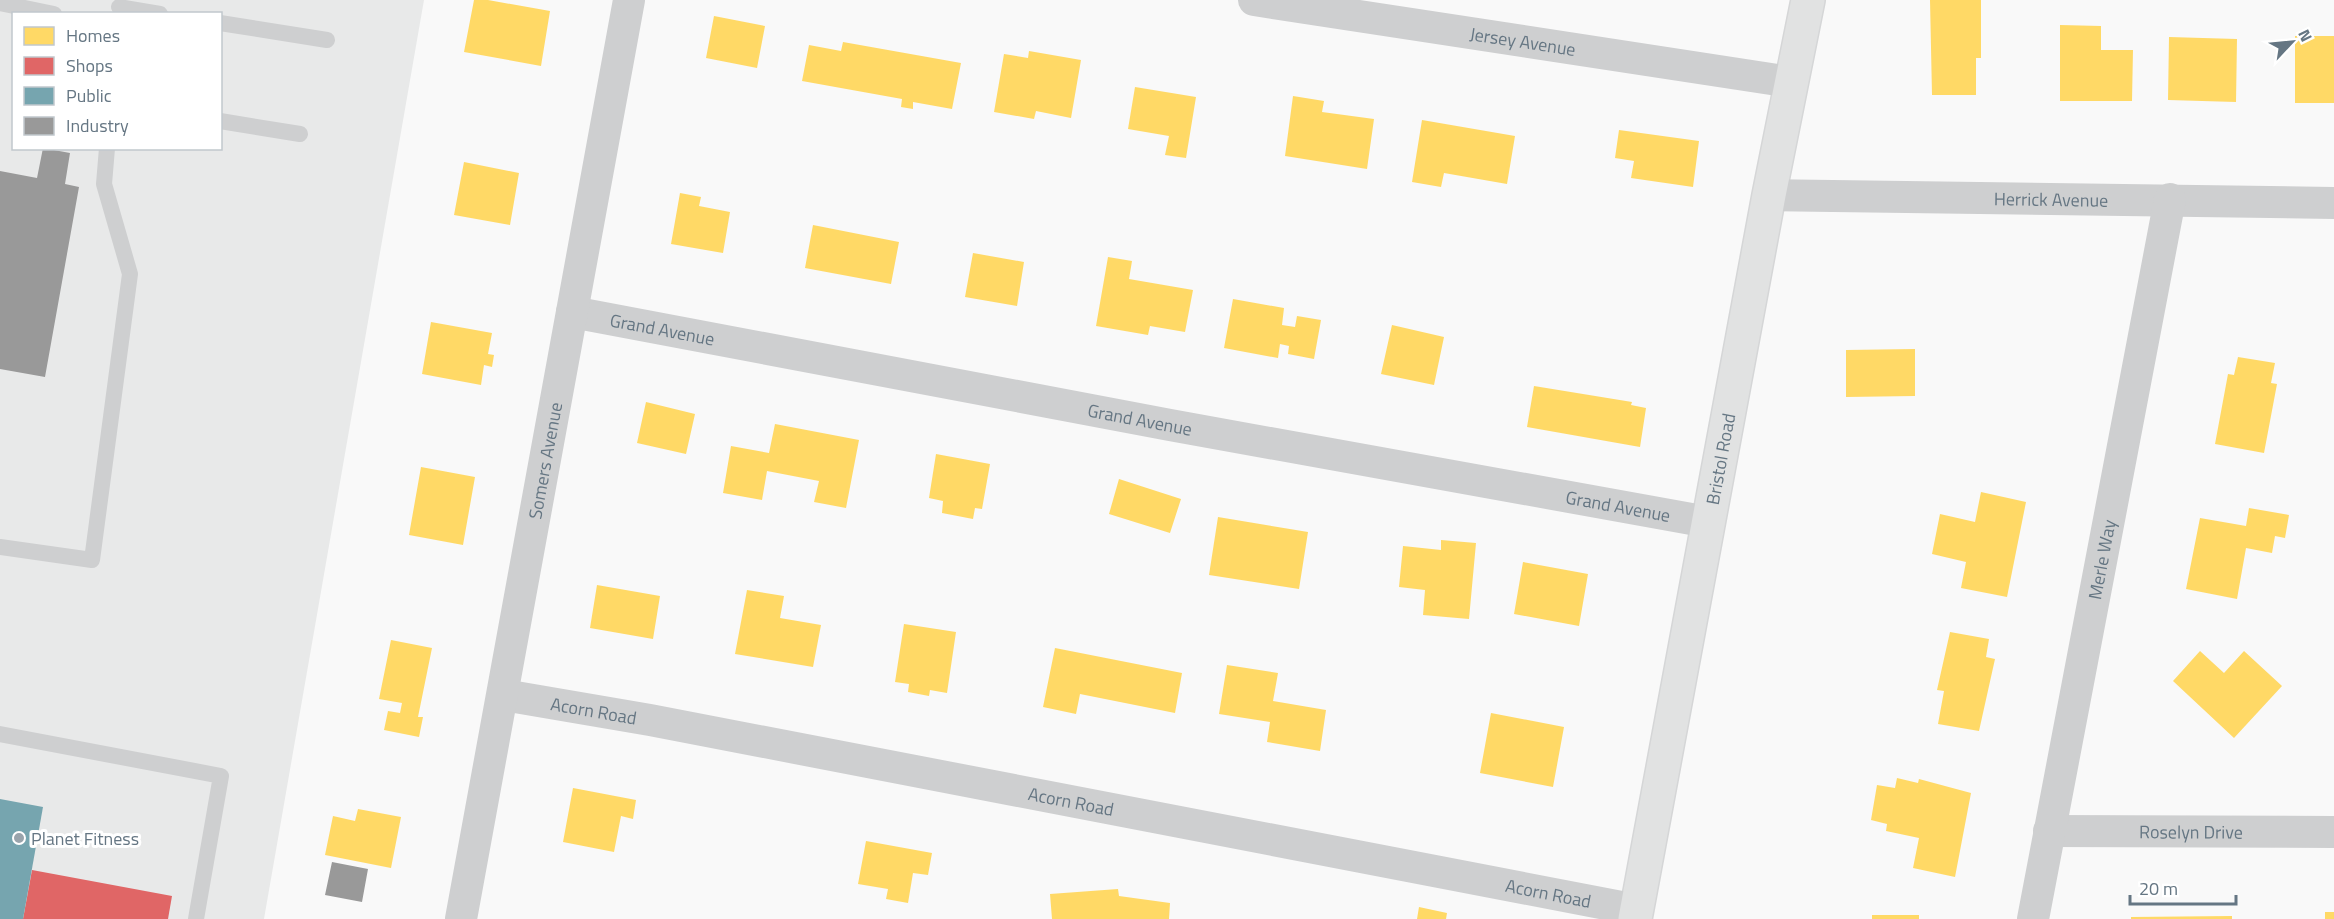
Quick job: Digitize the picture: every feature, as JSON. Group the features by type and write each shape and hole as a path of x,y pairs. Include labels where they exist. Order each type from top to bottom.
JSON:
{"main road":[{"name":"Bristol Road","path":"1636,915 1769,195 1808,0"}],"street":[{"name":"Somers Avenue","path":"461,919 629,0"},
{"name":"Jersey Avenue","path":"1254,0 1791,82"},
{"name":"Herrick Avenue","path":"1769,195 2334,204"},
{"name":"Merle Way","path":"2033,919 2170,200"},
{"name":"Grand Avenue","path":"572,312 1170,425 1708,522"},
{"name":"Acorn Road","path":"503,695 650,720 1636,915"},
{"name":"Roselyn Drive","path":"2049,831 2334,832"}],"lane":[{"path":"0,3 44,12"},
{"path":"119,7 148,12"},
{"path":"222,23 327,40"},
{"path":"222,121 300,134"},
{"path":"0,547 92,560 130,274 104,184 107,150"},
{"path":"0,734 221,776 196,919"}],"shaded area":[{"path":"0,0 424,0 264,919 0,919"}],"building: Homes":[{"path":"474,0 488,0 550,11 541,66 464,52"},
{"path":"1930,0 1981,0 1981,58 1976,58 1976,95 1932,95"},
{"path":"714,16 765,26 757,68 706,58"},
{"path":"2060,25 2101,26 2101,50 2133,50 2132,101 2060,101"},
{"path":"2295,36 2334,36 2334,103 2295,103"},
{"path":"2169,37 2237,39 2236,102 2168,100"},
{"path":"843,42 961,63 952,109 913,102 913,109 901,107 902,99 802,81 809,45 841,51"},
{"path":"1029,51 1081,60 1071,118 1036,111 1034,119 994,112 1004,54 1028,58"},
{"path":"1135,87 1196,97 1186,158 1165,155 1169,136 1128,129"},
{"path":"1293,96 1324,101 1322,112 1374,119 1367,169 1285,156"},
{"path":"1422,120 1515,136 1507,184 1444,173 1441,187 1412,182"},
{"path":"1619,130 1699,141 1693,187 1631,178 1634,161 1615,158"},
{"path":"464,162 519,173 510,225 454,215"},
{"path":"680,193 701,197 699,206 730,212 723,253 671,244"},
{"path":"813,225 899,242 891,284 805,268"},
{"path":"973,253 1024,262 1017,306 965,297"},
{"path":"1108,257 1132,261 1129,279 1193,290 1185,332 1150,326 1148,335 1096,326"},
{"path":"1233,299 1284,308 1282,325 1295,327 1297,316 1321,320 1314,359 1288,354 1289,346 1280,344 1278,358 1224,348"},
{"path":"431,322 492,333 488,354 494,355 492,367 484,365 481,385 422,374"},
{"path":"1392,325 1444,337 1434,385 1381,374"},
{"path":"1915,349 1915,396 1846,397 1846,350"},
{"path":"2238,357 2275,363 2271,383 2277,384 2264,453 2215,444 2228,374 2234,375"},
{"path":"1534,386 1632,402 1631,405 1646,408 1640,447 1527,427"},
{"path":"646,402 695,414 686,454 637,443"},
{"path":"775,424 859,440 846,508 814,502 819,481 767,471 762,500 723,493 731,446 769,453"},
{"path":"936,454 990,464 982,509 975,508 973,519 942,513 943,501 929,498"},
{"path":"421,467 475,477 463,545 409,535"},
{"path":"1119,479 1181,499 1170,533 1109,514"},
{"path":"1981,492 2026,502 2007,597 1961,588 1966,562 1932,554 1940,514 1975,522"},
{"path":"2249,508 2289,515 2285,538 2275,536 2272,553 2246,548 2237,599 2186,589 2200,518 2246,526"},
{"path":"1218,517 1308,532 1299,589 1209,575"},
{"path":"1441,540 1476,543 1469,619 1423,615 1425,590 1399,587 1403,546 1441,550"},
{"path":"1523,562 1588,574 1579,626 1514,614"},
{"path":"597,585 660,596 653,639 590,628"},
{"path":"747,590 784,596 780,618 821,625 813,667 735,654"},
{"path":"904,624 956,632 947,693 930,690 929,696 908,692 909,684 895,682"},
{"path":"1950,632 1989,639 1986,657 1995,659 1979,731 1938,724 1944,691 1937,690"},
{"path":"391,640 432,648 418,717 423,717 419,737 384,730 388,711 400,713 402,703 379,699"},
{"path":"1055,648 1182,673 1175,713 1080,694 1076,714 1043,707"},
{"path":"2200,651 2224,673 2244,651 2282,686 2234,738 2173,681"},
{"path":"1227,665 1278,673 1273,701 1326,710 1320,751 1267,742 1270,722 1219,714"},
{"path":"1491,713 1564,727 1553,787 1480,773"},
{"path":"1897,778 1918,783 1919,779 1971,793 1955,877 1913,868 1919,838 1886,831 1887,824 1871,820 1877,785 1895,788"},
{"path":"573,788 636,800 633,819 621,816 614,852 563,842"},
{"path":"358,809 401,817 391,868 325,855 333,816 355,821"},
{"path":"866,841 932,853 928,875 913,873 908,903 886,899 888,889 858,884"},
{"path":"1118,889 1119,896 1170,903 1169,919 1052,919 1050,894"},
{"path":"1419,907 1447,913 1446,919 1417,919"},
{"path":"2325,912 2334,912 2334,919 2325,919"},
{"path":"1872,915 1919,915 1919,919 1872,919"},
{"path":"2232,916 2232,919 2131,919 2131,917"}],"building: Shops":[{"path":"32,870 172,896 168,919 23,919"}],"building: Public":[{"name":"Planet Fitness","path":"0,799 43,807 23,919 0,919"}],"building: Industry":[{"path":"43,150 70,153 65,184 79,187 45,377 0,369 0,171 37,178"},
{"path":"332,862 368,869 362,902 325,895"}],"place":[{"name":"Planet Fitness","path":"19,838"}]}
